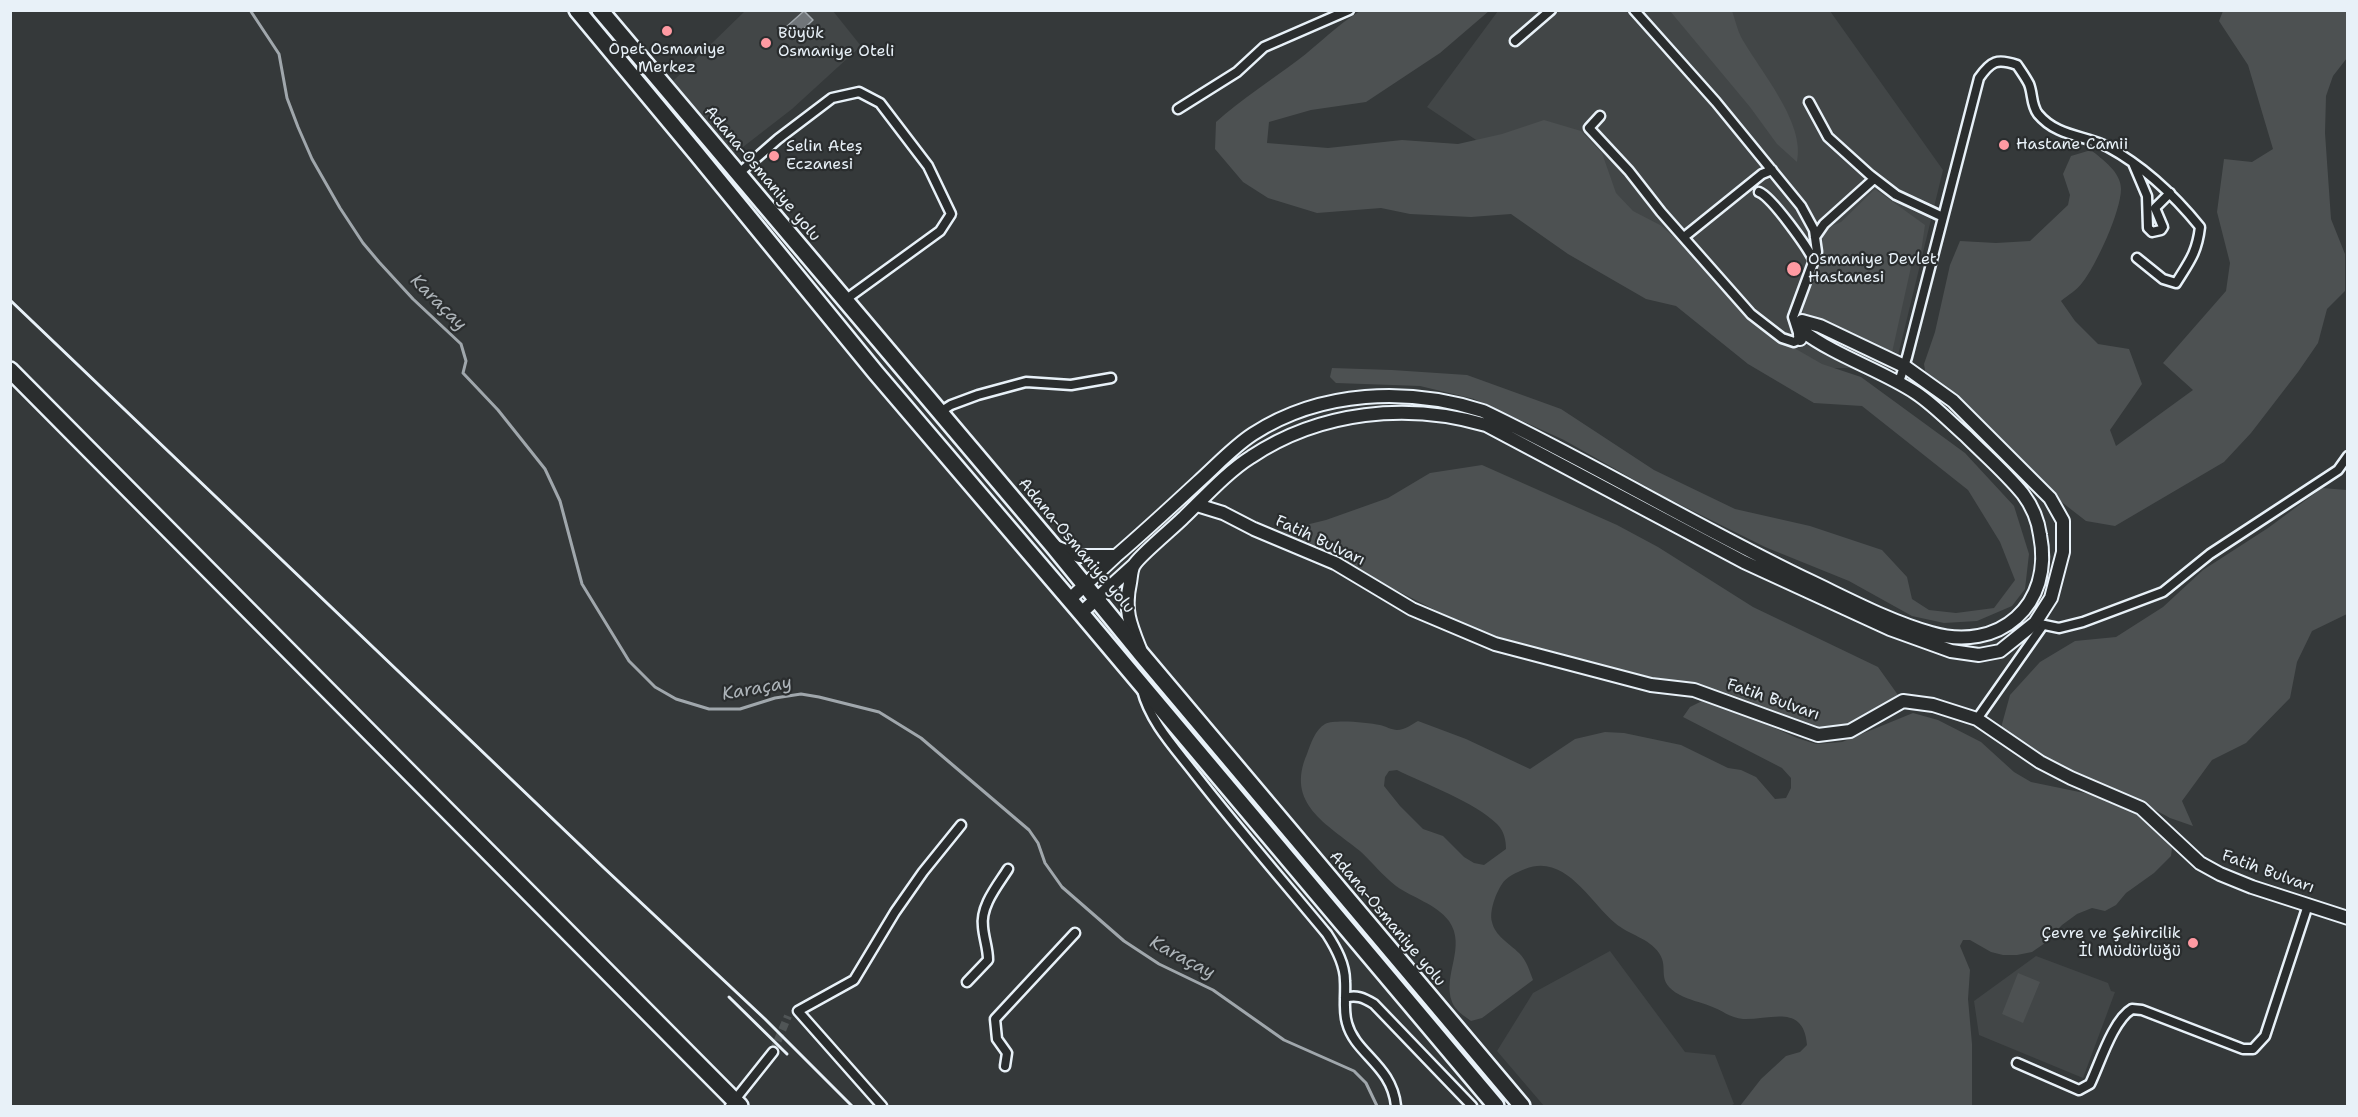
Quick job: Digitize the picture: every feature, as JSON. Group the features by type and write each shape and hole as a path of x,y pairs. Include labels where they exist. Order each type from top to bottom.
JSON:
{"highway":[{"path":"577,10 876,373 1082,613 1496,1107"},
{"name":"Adana-Osmaniye yolu","path":"600,10 1085,584 1142,656 1522,1107"},
{"path":"10,370 733,1105"},
{"path":"10,382 275,651 733,1105"}],"street":[{"path":"1178,109 1237,72 1264,47 1349,10"},
{"path":"1515,41 1551,10"},
{"path":"1634,10 1716,102 1772,170 1801,206 1814,230 1817,252 1793,317 1800,339"},
{"path":"1896,382 1899,382 1904,366 1979,78 1988,65 2003,60 2017,65 2030,86 2032,103 2038,115 2059,130 2104,145 2133,162 2170,193 2200,227 2199,240 2190,264 2176,283 2163,279 2137,258"},
{"path":"738,174 778,139 832,98 860,93 880,104 928,166 951,214 940,231 845,300"},
{"path":"1809,102 1828,137 1874,179 1896,195 1943,217"},
{"path":"1599,116 1589,128 1629,171 1751,314 1782,338 1794,342 1800,339"},
{"path":"2133,162 2146,196 2148,228 2152,232 2161,230 2163,227 2155,208 2170,193"},
{"path":"1684,237 1762,174 1772,170"},
{"path":"1815,237 1824,224 1874,179"},
{"path":"1759,192 1769,199 1814,261"},
{"path":"1800,339 1802,321 1820,326 1904,366 1953,402 2050,498 2063,521 2063,552 2051,598 2039,624 1977,719"},
{"path":"1070,599 1251,435 1279,418 1347,399 1376,395 1410,397 1483,411 1751,552 1895,621 1933,634 1959,639 1998,630 2015,621 2030,603 2040,581 2044,553 2038,520 2024,495 1990,460 1917,394 1842,355 1802,330 1800,339"},
{"path":"940,412 951,405 978,395 1026,382 1071,385 1111,378"},
{"path":"1082,613 1248,458 1292,434 1340,420 1381,412 1404,411 1460,417 1486,425 1735,558 1890,629 1951,651 1978,655 2000,651 2039,624 2059,628 2075,624 2163,592 2210,554 2338,470 2348,456"},
{"name":"Fatih Bulvarı","path":"1197,505 1223,513 1254,529 1335,562 1412,609 1495,644 1651,685 1694,690 1818,735 1850,731 1903,701 1933,705 1977,719 2040,762 2141,808 2200,863 2220,874 2252,887 2348,918"},
{"path":"1053,546 1079,556 1116,556"},
{"path":"1134,565 1126,598 1128,617 1142,656"},
{"path":"1140,682 1146,706 1162,732 1332,942 1346,980 1347,1025 1357,1041 1387,1077 1395,1094 1396,1107"},
{"path":"788,1016 854,980 895,912 923,872 961,825"},
{"path":"967,982 988,960 988,946 982,925 987,903 1008,869"},
{"path":"2017,1063 2079,1090 2084,1089 2090,1084 2116,1027 2125,1013 2132,1008 2243,1049 2253,1049 2265,1036 2308,905"},
{"path":"1005,1066 1007,1053 997,1039 995,1019 1075,933"},
{"path":"1345,998 1352,996 1364,998 1374,1004 1472,1107"},
{"path":"798,1011 882,1107"},
{"path":"733,1105 773,1052"}],"shaded area":[{"path":"745,11 833,11 861,46 792,109 734,154 672,82"},
{"path":"804,11 813,20 794,38 785,28"},
{"path":"1360,11 1489,11 1440,53 1366,102 1311,110 1269,122 1267,143 1328,148 1402,140 1458,144 1502,134 1544,120 1581,131 1602,153 1616,193 1633,211 1660,225 1706,264 1723,292 1782,341 1822,364 1861,377 1965,453 2014,506 2029,554 2025,589 2012,606 1977,621 1944,623 1912,616 1849,581 1765,547 1661,495 1564,440 1474,399 1420,386 1336,383 1330,377 1332,368 1467,375 1561,409 1654,470 1735,509 1810,526 1882,550 1907,577 1912,599 1929,610 1956,613 1994,608 2015,580 2000,542 1968,490 1862,406 1814,403 1748,364 1676,306 1646,299 1568,254 1511,214 1471,217 1410,214 1381,208 1317,213 1268,198 1243,182 1215,149 1216,122"},
{"name":"Osmaniye Devlet Hastanesi","path":"1498,11 1830,11 1943,170 1895,368 1816,368 1427,107"},
{"path":"1670,11 1732,11 1741,37 1788,114 1798,147 1797,162 1777,144 1750,107"},
{"path":"2223,11 2347,11 2347,58 2333,76 2326,96 2325,133 2331,219 2345,254 2345,291 2327,309 2318,343 2298,372 2251,433 2224,462 2115,526 2086,521 2059,500 2015,458 1927,382 1924,364 1935,332 1950,265 1960,241 1996,243 2030,241 2068,205 2070,195 2063,174 2071,156 2091,150 2118,177 2121,189 2120,199 2107,238 2088,275 2080,286 2061,301 2075,321 2098,344 2129,349 2142,384 2110,430 2116,446 2193,390 2163,363 2226,291 2230,263 2217,212 2224,159 2252,162 2273,149 2248,65 2219,21"},
{"path":"1875,189 1925,225 1921,252 1913,258 1889,366 1880,365 1809,331 1800,324 1823,246 1822,236 1827,228 1841,222"},
{"path":"1482,465 1617,525 1658,547 1753,607 1878,667 1898,695 1861,720 1828,733 1607,671 1472,629 1281,531 1326,520 1388,498 1430,473"},
{"path":"2322,488 2347,490 2347,614 2312,631 2297,662 2290,698 2246,743 2212,760 2182,801 2193,826 2170,818 2137,800 2081,777 1999,735 2010,695 2040,662 2075,641 2116,637 2163,607 2203,570 2268,528"},
{"path":"1702,701 1725,706 1816,744 1842,742 1913,713 1938,720 1981,742 2014,772 2031,782 2099,796 2121,805 2143,818 2167,839 2172,848 2171,856 2154,873 2126,893 2116,905 2105,911 2092,908 2077,914 2032,952 2003,955 1991,952 1970,940 1963,940 1960,946 1970,970 1968,999 1972,1044 1972,1106 1740,1106 1761,1079 1786,1056 1800,1052 1807,1045 1800,1023 1784,1017 1738,1018 1680,995 1667,985 1662,959 1655,948 1615,923 1586,892 1564,873 1539,866 1522,870 1506,879 1497,892 1491,913 1496,931 1522,956 1533,980 1482,1018 1471,1021 1455,1008 1452,1002 1450,982 1456,941 1449,921 1431,906 1396,886 1360,851 1323,822 1305,800 1301,786 1302,771 1310,746 1316,733 1325,724 1360,722 1397,730 1418,721 1466,739 1530,769 1575,739 1605,732 1624,733 1681,745 1728,768 1741,770 1756,777 1775,799 1786,798 1791,788 1791,778 1782,768 1683,717 1690,707","holes":["1397,770 1463,801 1488,816 1501,830 1506,849 1484,865 1474,863 1464,857 1443,836 1423,829 1384,786 1385,777 1389,771"]},
{"path":"1610,951 1685,1052 1715,1055 1734,1104 1730,1106 1544,1106 1497,1051 1533,993"},
{"path":"2036,956 2108,983 2111,991 2115,992 2083,1078 1979,1035 1974,1001"},
{"path":"2018,973 2040,982 2023,1023 2002,1014"}],"waterway":[{"name":"Karaçay","path":"250,10 279,54 287,98 298,127 312,159 340,208 363,243 379,262 413,299 461,344 466,361 463,373 498,410 545,469 560,501 582,584 629,661 655,687 676,699 709,709 740,709 775,698 801,694 879,712 921,738 1029,830 1038,843 1045,863 1062,887 1124,941 1159,964 1213,990 1284,1040 1354,1071 1366,1083 1377,1106"}],"tunnel":[{"path":"773,1052 788,1016"}],"railway":[{"path":"10,300 765,1019 852,1106"},
{"path":"729,997 787,1054"}],"place":[{"name":"Opet Osmaniye Merkez","path":"667,31"},
{"name":"Büyük Osmaniye Oteli","path":"766,43"},
{"name":"Hastane Camii","path":"2004,145"},
{"name":"Selin Ateş Eczanesi","path":"774,156"},
{"name":"Osmaniye Devlet Hastanesi","path":"1794,269"},
{"name":"Çevre ve Şehircilik İl Müdürlüğü","path":"2193,943"}]}
